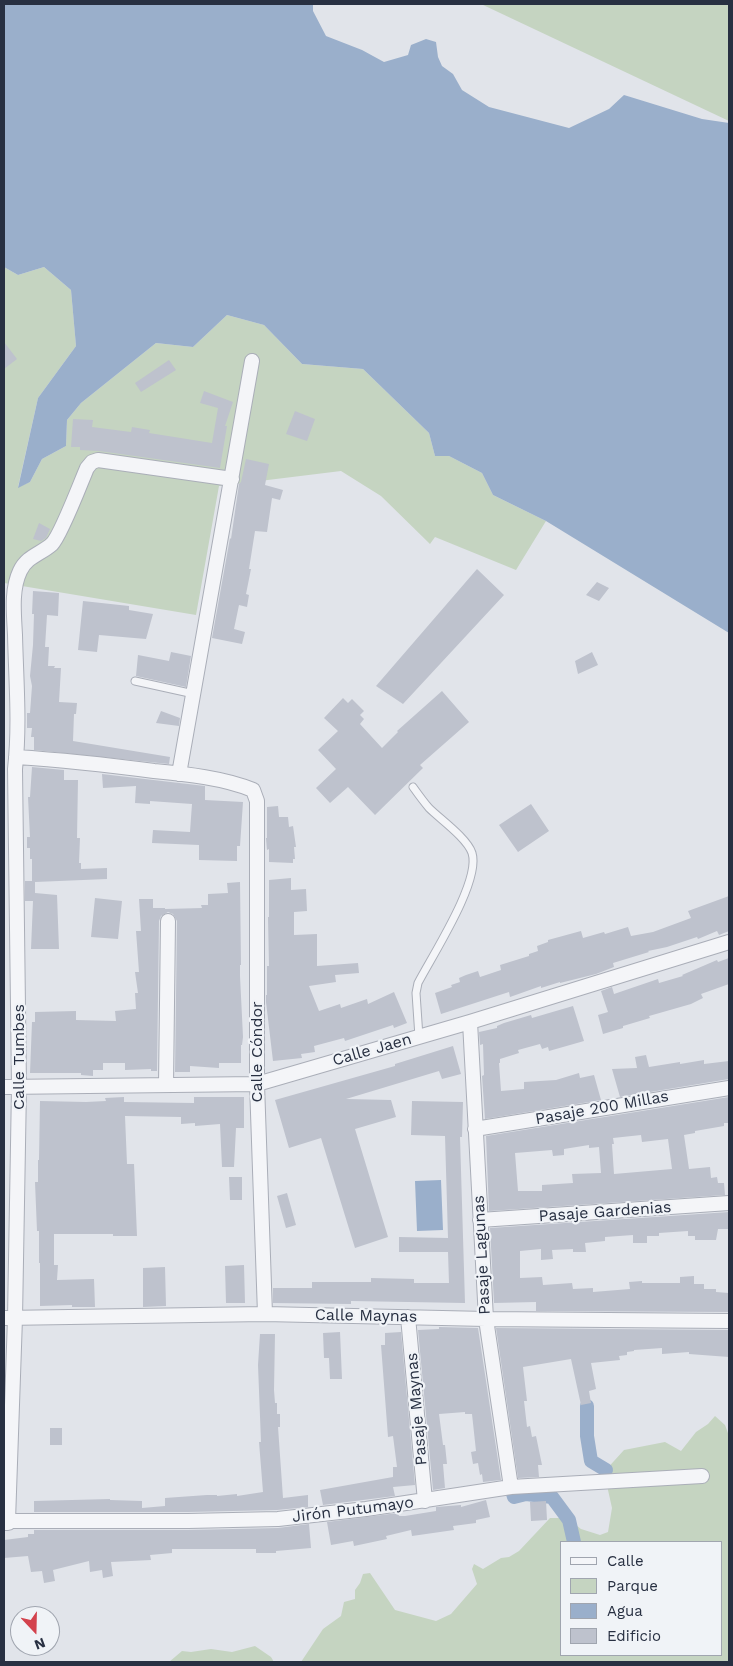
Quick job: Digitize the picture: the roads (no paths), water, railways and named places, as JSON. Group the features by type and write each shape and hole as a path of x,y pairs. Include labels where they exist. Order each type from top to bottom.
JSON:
{"street":[{"path":"12,764 62,760 179,774 252,361"},
{"name":"Calle Tumbes","path":"6,1521 10,1318 20,1087 12,764 14,592 19,571 25,563 31,556 52,544 87,468 92,462 98,460 232,479"},
{"name":"Calle Cóndor","path":"179,774 240,784 253,790 257,801 257,1084 264,1314"},
{"path":"166,1085 168,921"},
{"name":"Calle Jaen","path":"4,1087 257,1084 470,1022 729,942"},
{"name":"Pasaje Lagunas","path":"470,1022 486,1319 511,1487"},
{"name":"Pasaje 200 Millas","path":"475,1129 729,1088"},
{"name":"Pasaje Gardenias","path":"480,1220 729,1203"},
{"name":"Calle Maynas","path":"10,1318 264,1314 486,1319 729,1321"},
{"name":"Pasaje Maynas","path":"408,1317 425,1501"},
{"name":"Jirón Putumayo","path":"6,1521 278,1519 425,1501 511,1487 702,1476"}],"lane":[{"path":"135,682 194,694"},
{"path":"413,787 428,807 458,834 472,852 471,872 460,907 418,983 416,993 418,1037"}],"water":[{"path":"4,4 313,4 313,11 326,36 362,50 384,62 408,55 411,45 426,39 436,42 438,57 442,66 453,74 462,90 489,107 569,128 609,109 624,95 702,119 729,123 729,633 546,521 493,495 482,473 449,456 435,456 429,433 363,369 302,364 264,325 227,315 193,347 156,343 81,403 67,420 66,446 42,459 30,482 18,488 38,398 76,346 71,290 44,267 18,275 4,267"},
{"path":"441,1180 443,1230 417,1231 415,1181"}],"waterway":[{"path":"587,1406 587,1436 591,1461 606,1470"},
{"path":"511,1487 514,1497 526,1494 552,1497 569,1520 574,1541"}]}
